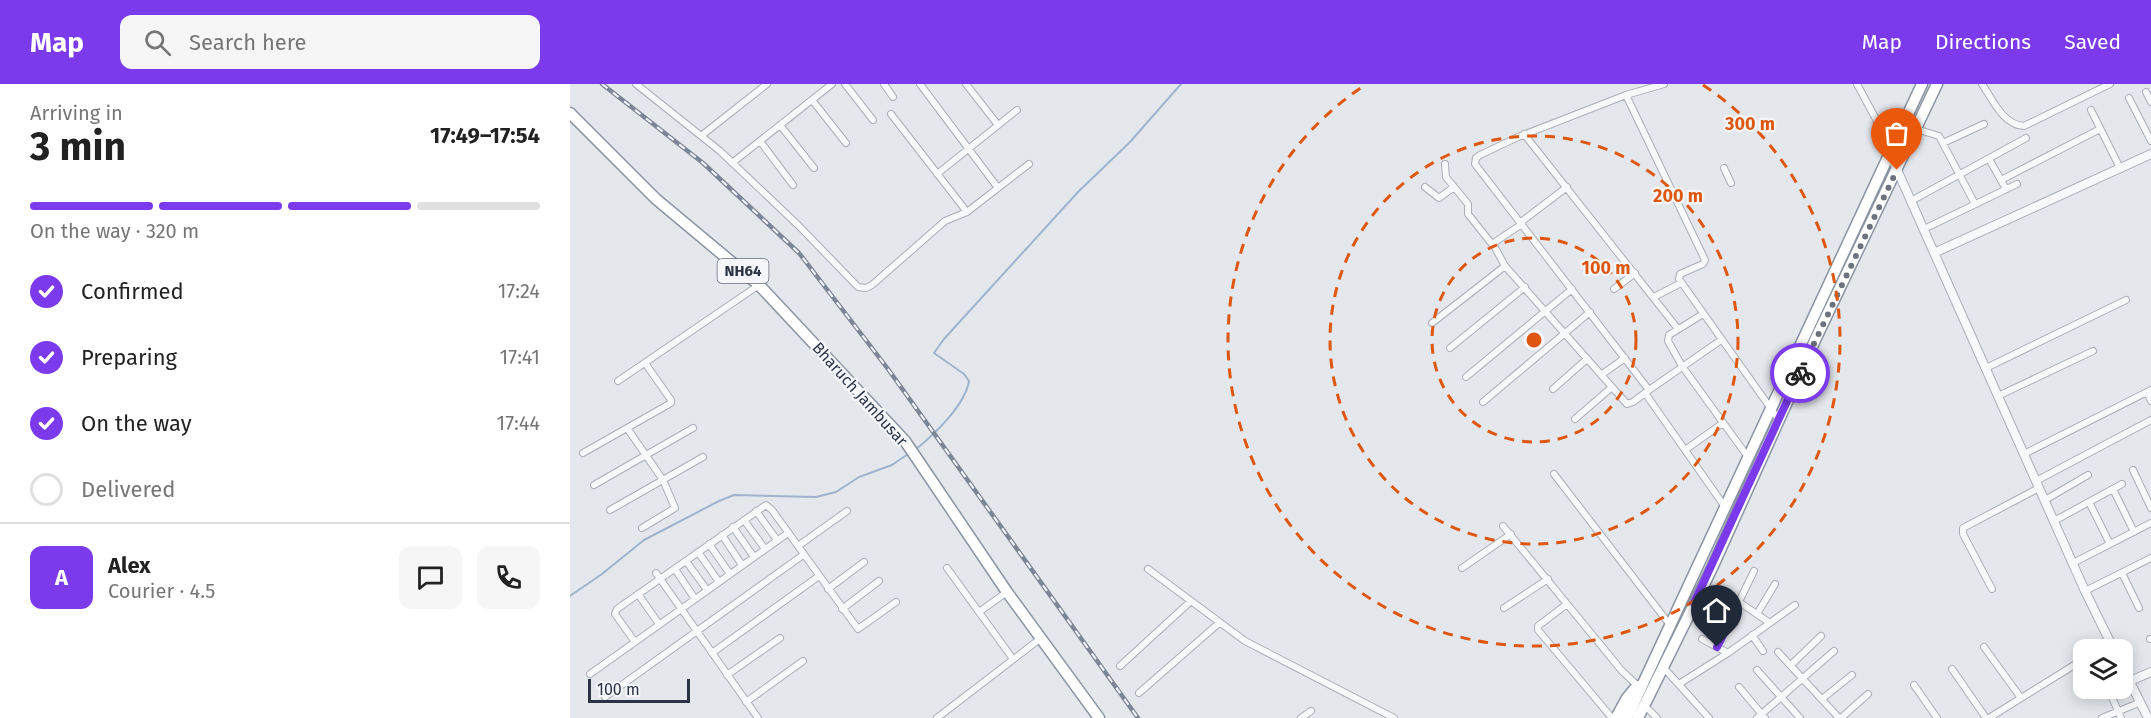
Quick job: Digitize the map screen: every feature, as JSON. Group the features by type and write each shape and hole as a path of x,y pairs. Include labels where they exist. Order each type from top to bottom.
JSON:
{"highway":[{"path":"1654,672 1670,625 1922,84"},
{"path":"1627,718 1694,603 1937,84"},
{"name":"Bharuch Jambusar","path":"570,113 657,199 759,285 905,441 1007,592 1099,718"},
{"path":"1643,688 1651,715"},
{"path":"1614,718 1627,698 1643,688"},
{"path":"1638,718 1643,688"}],"street":[{"path":"636,84 732,163 799,226 858,287 866,288 872,285 945,221 967,212 1029,164"},
{"path":"701,136 767,84"},
{"path":"732,163 832,84"},
{"path":"845,84 873,120"},
{"path":"884,84 893,97"},
{"path":"920,84 998,188"},
{"path":"966,84 998,125"},
{"path":"1664,84 1626,95 1524,134 1480,155 1475,161 1477,167 1625,358 1725,507"},
{"path":"1857,84 1891,152 2044,500 2109,639"},
{"path":"1982,84 2007,120 2024,126 2110,84"},
{"path":"2146,92 2151,102"},
{"path":"1626,95 1705,260 1703,264 1679,276 1682,283 1779,420"},
{"path":"2129,98 2151,141"},
{"path":"812,100 846,143"},
{"path":"937,174 1017,110"},
{"path":"2091,110 2120,168"},
{"path":"891,114 967,212"},
{"path":"1943,143 1984,124"},
{"path":"780,125 814,168"},
{"path":"1916,129 1939,136 1975,204"},
{"path":"2001,180 2100,129"},
{"path":"1524,134 1678,329"},
{"path":"1911,201 2026,138"},
{"path":"760,141 793,185"},
{"path":"1934,253 2151,154"},
{"path":"1989,159 2006,189"},
{"path":"1445,164 1446,177 1468,204 1468,214 1493,244 1505,266 1526,287 1627,404 1721,340"},
{"path":"1724,168 1731,183"},
{"path":"1924,229 2017,184"},
{"path":"1493,244 1567,186"},
{"path":"1425,187 1440,198 1454,187"},
{"path":"1432,323 1505,266"},
{"path":"1614,289 1635,273"},
{"path":"1654,297 1682,283"},
{"path":"618,381 759,285"},
{"path":"1450,348 1526,287"},
{"path":"1466,377 1572,289"},
{"path":"1986,368 2126,300"},
{"path":"1483,402 1590,312"},
{"path":"1703,314 1669,335 1668,341 1682,366 1748,458"},
{"path":"1998,396 2093,351"},
{"path":"1601,375 1625,358"},
{"path":"1552,389 1587,359"},
{"path":"583,453 671,403 645,363"},
{"path":"1575,419 1612,387"},
{"path":"2024,454 2149,391 2151,401"},
{"path":"1992,589 1963,534 1963,528 2151,420"},
{"path":"1685,450 1723,423"},
{"path":"627,428 663,480 675,508 642,528"},
{"path":"594,485 693,428"},
{"path":"610,510 703,457"},
{"path":"2133,470 2151,508"},
{"path":"1554,474 1670,625"},
{"path":"2044,500 2088,476"},
{"path":"2054,521 2122,484"},
{"path":"2113,489 2134,532"},
{"path":"2089,502 2110,544"},
{"path":"635,642 615,612 658,576 675,569 762,506 769,507 856,628 860,629 896,602"},
{"path":"756,511 777,540"},
{"path":"798,546 847,511"},
{"path":"744,520 765,549"},
{"path":"2073,563 2151,523"},
{"path":"1503,525 1622,671 1643,688"},
{"path":"733,527 754,557"},
{"path":"591,674 788,533"},
{"path":"1462,568 1510,534"},
{"path":"722,535 742,566"},
{"path":"709,544 730,574"},
{"path":"698,552 719,582"},
{"path":"605,697 804,555"},
{"path":"2085,591 2151,558"},
{"path":"686,561 707,590"},
{"path":"828,589 864,562"},
{"path":"947,568 1013,659"},
{"path":"1148,568 1245,641 1392,718"},
{"path":"675,569 695,599"},
{"path":"1717,647 1754,571"},
{"path":"2122,573 2139,608"},
{"path":"658,576 758,718"},
{"path":"712,653 819,576"},
{"path":"1504,608 1548,579"},
{"path":"842,609 879,581"},
{"path":"1757,614 1775,585"},
{"path":"979,612 1007,592"},
{"path":"638,594 659,624"},
{"path":"1120,666 1191,601"},
{"path":"1739,602 1770,623"},
{"path":"1694,603 1731,619"},
{"path":"1567,604 1539,626 1538,630 1614,718"},
{"path":"1679,684 1728,653 1795,605"},
{"path":"1139,693 1219,623"},
{"path":"1752,635 1763,651"},
{"path":"1791,666 1821,636"},
{"path":"727,675 780,638"},
{"path":"937,718 1041,638"},
{"path":"1702,639 1728,653"},
{"path":"1984,647 2021,698"},
{"path":"1738,687 1761,717 1834,651"},
{"path":"1778,652 1840,718 1868,694"},
{"path":"746,702 802,661"},
{"path":"1953,669 1988,718 2073,666"},
{"path":"1757,670 1800,718"},
{"path":"1654,672 1679,684 1708,718"},
{"path":"2133,680 2151,672"},
{"path":"1822,699 1852,675"},
{"path":"1914,685 1937,718"},
{"path":"2133,687 2148,718"},
{"path":"2113,699 2120,715"},
{"path":"2102,718 2120,715 2141,702"},
{"path":"1301,718 1311,711"}],"waterway":[{"path":"916,449 940,427 955,409 962,400 969,381 964,374 934,353 944,339 1078,192 1130,142 1181,84"},
{"path":"570,596 644,540 719,501 734,495 816,497 836,492 859,477 892,465 908,454"}],"railway":[{"path":"602,84 703,163 799,253 888,369 1138,718"}],"way so far":[{"path":"1800,373 1897,170"}],"route":[{"path":"1717,647 1731,619 1694,603 1800,373"}]}
